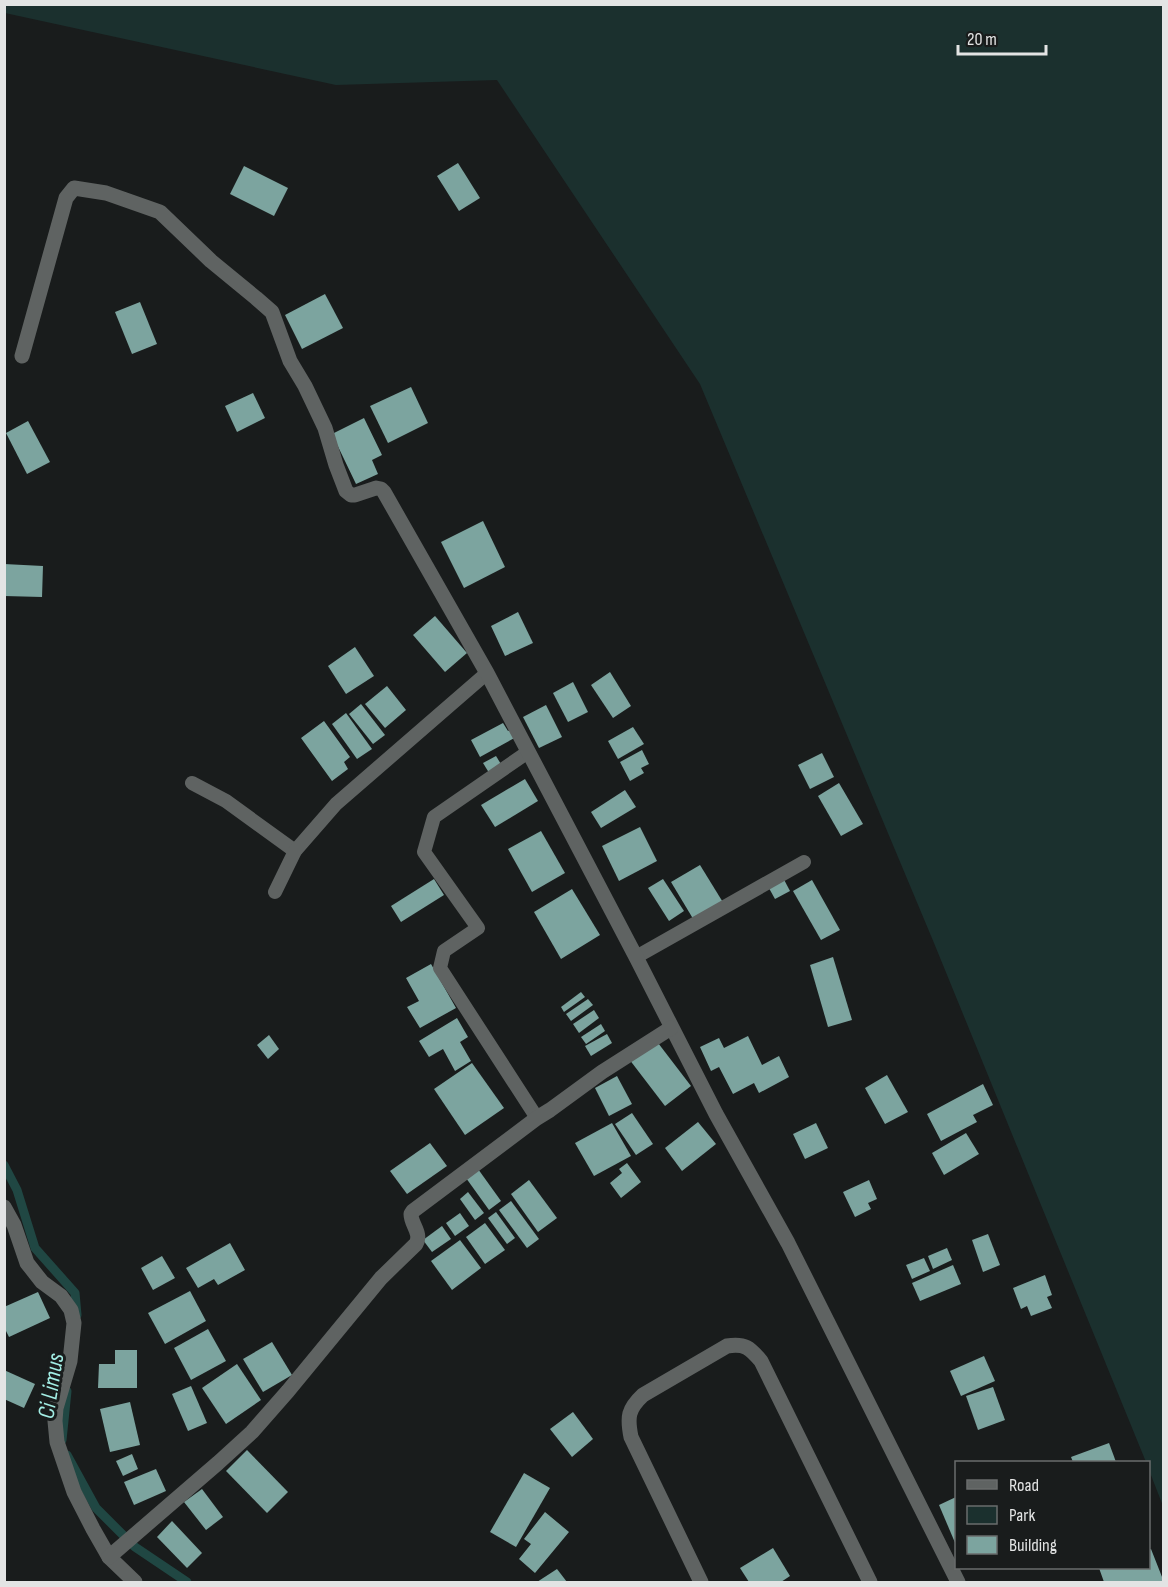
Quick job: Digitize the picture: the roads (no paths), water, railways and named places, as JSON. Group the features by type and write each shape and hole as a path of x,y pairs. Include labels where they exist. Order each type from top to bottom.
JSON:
{"street":[{"path":"22,356 66,198 74,188 106,193 160,212 211,261 272,312 290,362 305,386 325,428 346,491 351,495 376,488 384,492 488,673 716,1114 789,1243 958,1582"},
{"path":"109,1557 252,1432 381,1278 416,1244 418,1235 411,1220 413,1211 537,1118 602,1072 671,1028"},
{"path":"4,1207 14,1225 27,1263 42,1282 61,1296 71,1310 74,1323 70,1360 56,1408 57,1442 74,1492 109,1557 135,1582"},
{"path":"701,1582 631,1437 628,1421 632,1405 643,1395 727,1346 739,1344 752,1350 761,1361 870,1582"}],"lane":[{"path":"274,892 295,851 336,804 488,673"},
{"path":"528,752 434,817 424,852 478,928 444,951 440,968 537,1118"},
{"path":"192,783 226,801 295,851"},
{"path":"636,957 804,862"}],"waterway":[{"name":"Ci Limus","path":"4,1165 17,1190 35,1248 75,1293 77,1315"},
{"name":"Ci Limus","path":"62,1440 67,1391"},
{"name":"Ci Limus","path":"67,1455 96,1508 135,1547 187,1582"}]}
